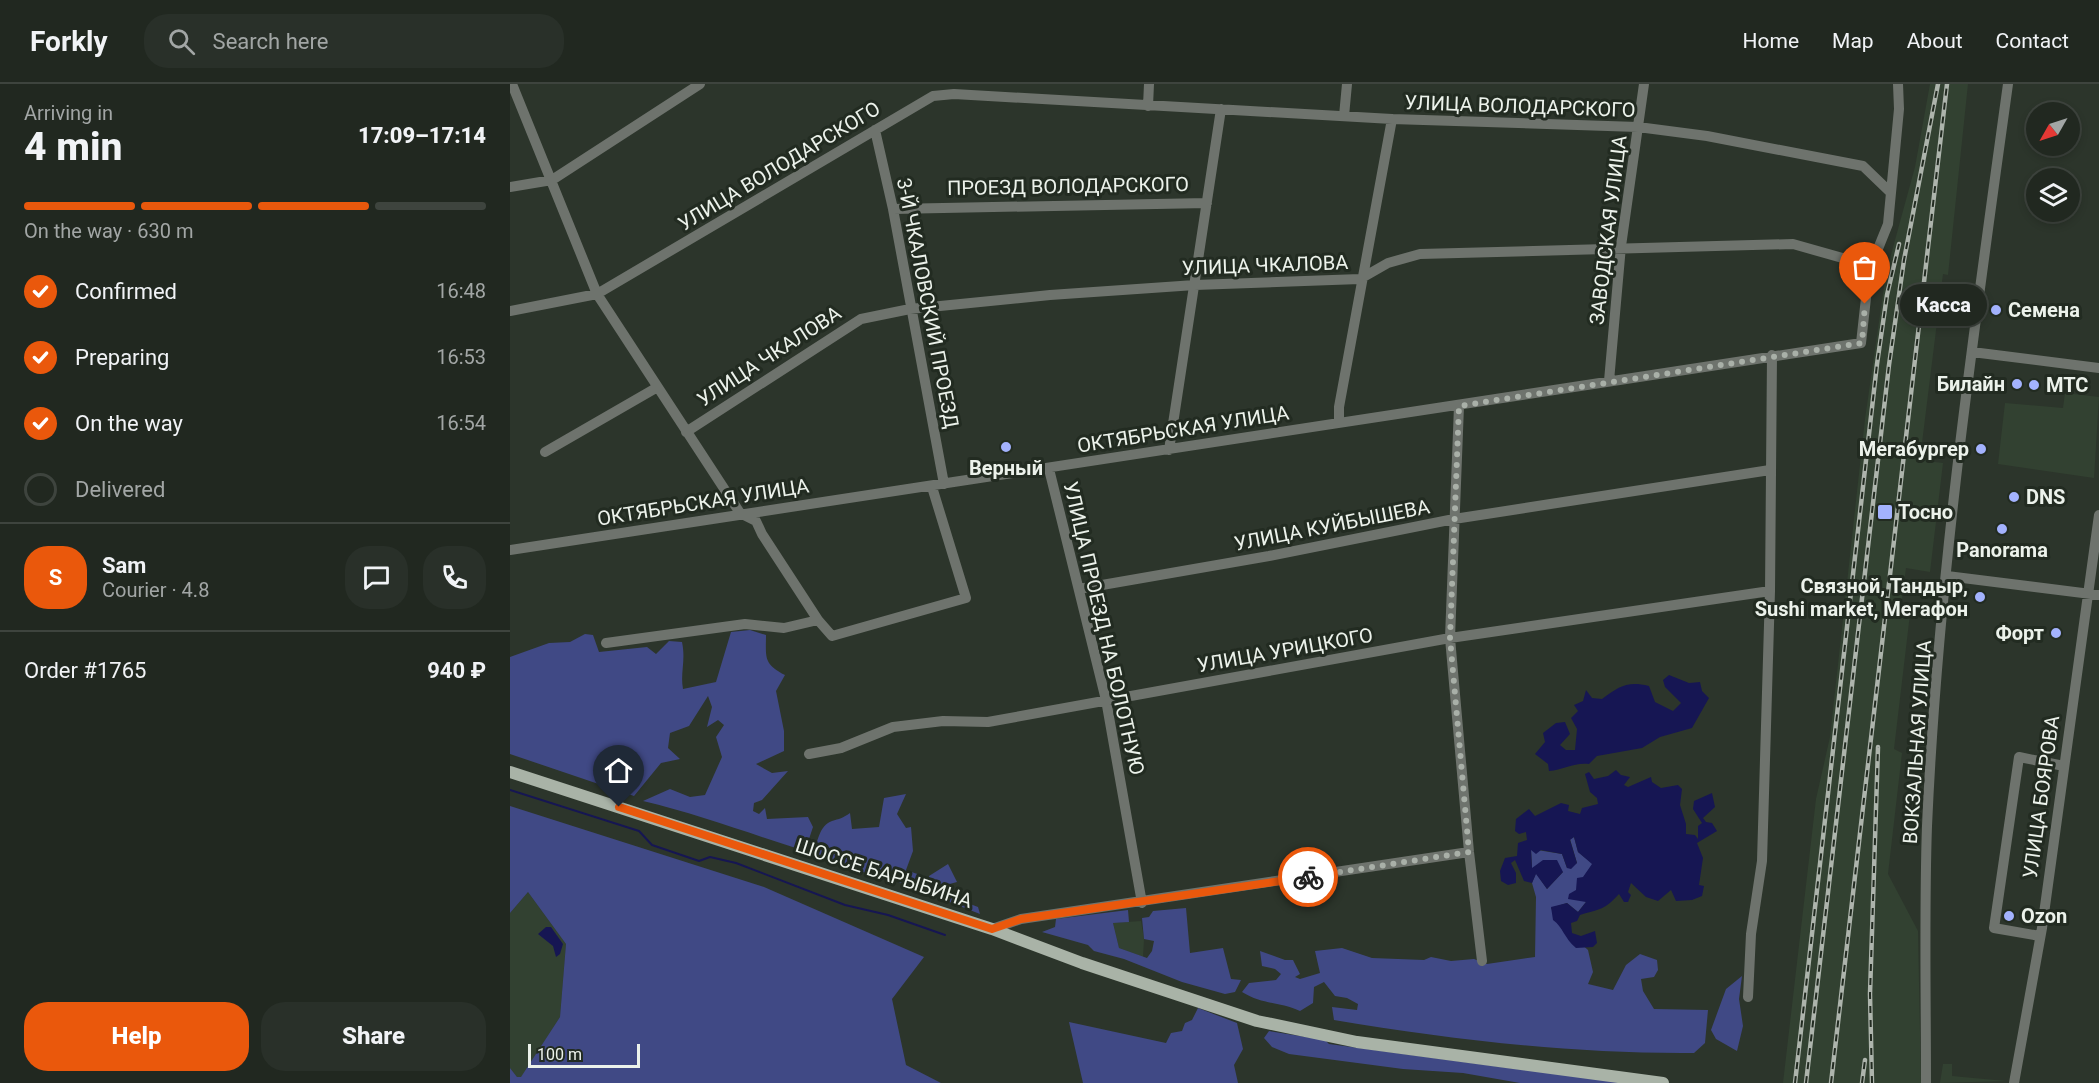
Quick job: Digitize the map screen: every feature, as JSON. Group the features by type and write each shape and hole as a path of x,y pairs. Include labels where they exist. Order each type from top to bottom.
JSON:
{"main road":[{"name":"ШОССЕ БАРЫБИНА","path":"510,772 992,929 1082,963 1257,1021 1357,1042 1663,1083"}],"street":[{"path":"512,84 597,294 656,388 740,513 756,521 762,534 818,620 832,636 966,598 932,487"},
{"path":"510,187 552,180 700,84"},
{"path":"1148,106 1149,84"},
{"path":"1344,116 1347,84"},
{"name":"ЗАВОДСКАЯ УЛИЦА","path":"1609,381 1621,246 1644,84"},
{"path":"1869,272 1888,224 1889,191 1899,109 1898,84"},
{"name":"ВОКЗАЛЬНАЯ УЛИЦА","path":"1926,1083 1927,827 1947,576 1972,352 2008,84"},
{"name":"УЛИЦА ВОЛОДАРСКОГО","path":"510,311 597,294 933,96 954,89 1148,106 1392,119 1638,128 1707,136 1863,166 1889,191"},
{"path":"1169,450 1221,110"},
{"path":"1340,422 1339,407 1360,279 1392,119"},
{"name":"3-Й ЧКАЛОВСКИЙ ПРОЕЗД","path":"875,130 893,209 944,484"},
{"name":"ПРОЕЗД ВОЛОДАРСКОГО","path":"893,209 1207,203"},
{"name":"УЛИЦА ЧКАЛОВА","path":"686,432 861,319 910,309 1196,285 1360,279 1388,263 1420,254 1621,246 1793,243 1853,261 1869,272"},
{"name":"ОКТЯБРЬСКАЯ УЛИЦА","path":"510,550 1862,343 1869,272"},
{"path":"1972,352 2099,368"},
{"path":"1748,997 1751,934 1762,861 1770,591 1772,355"},
{"path":"544,452 656,388"},
{"path":"1459,406 1450,638 1469,852 1482,961"},
{"name":"УЛИЦА ПРОЕЗД НА БОЛОТНУЮ","path":"1049,469 1106,700 1142,903"},
{"name":"УЛИЦА КУЙБЫШЕВА","path":"1079,589 1269,556 1454,519 1770,470"},
{"name":"УЛИЦА БОЯРОВА","path":"2014,1083 2040,936 2064,766 2093,594 2099,515"},
{"path":"1947,576 2093,594"},
{"name":"УЛИЦА УРИЦКОГО","path":"809,754 841,748 893,727 943,721 988,722 1450,638 1770,591"},
{"path":"606,643 745,624 784,628 818,620"},
{"path":"2040,936 1994,928 2019,757 2064,766"},
{"path":"992,929 1021,919 1142,903 1469,852"}],"shaded area":[{"path":"1930,84 1968,84 1948,275 1943,274 1921,451 1931,452 1930,459 1926,461 1943,463 1930,572 1906,568 1901,607 1908,607 1907,613 1910,614 1894,749 1902,753 1888,874 1918,931 1921,1083 1783,1083 1816,799 1830,737 1865,419 1886,273 1915,167"},
{"path":"2065,393 2099,397 2094,478 1998,464 2005,403 2063,408"},
{"path":"750,630 766,635 767,659 773,667 785,675 776,691 784,731 784,751 756,764 772,773 788,771 762,800 754,803 753,811 759,814 765,808 767,819 808,817 813,827 805,851 643,801 670,789 690,797 705,795 722,757 716,737 724,725 718,720 707,727 712,707 708,696 689,726 670,733 668,748 680,759 661,763 634,796 510,754 510,657 549,643 570,642 585,634 593,635 599,652 647,647 656,654 669,641 682,642 683,689 716,682 731,632"},
{"path":"1669,675 1689,683 1700,682 1702,691 1709,698 1692,728 1660,737 1642,748 1597,756 1589,764 1549,771 1548,764 1535,754 1545,742 1543,733 1556,723 1565,722 1570,734 1560,745 1566,750 1575,750 1577,729 1571,718 1578,711 1574,705 1583,701 1586,690 1592,698 1602,699 1629,684 1649,686 1655,702 1673,711 1681,703 1665,687 1663,680"},
{"path":"1616,770 1621,775 1630,777 1624,785 1628,787 1651,777 1652,782 1661,788 1678,785 1682,789 1680,805 1686,824 1686,834 1695,835 1698,839 1698,826 1702,823 1693,809 1694,801 1712,793 1715,807 1703,818 1706,822 1712,823 1717,831 1697,843 1703,858 1699,885 1704,886 1702,896 1692,900 1676,901 1671,890 1658,901 1646,897 1631,883 1628,892 1631,895 1628,902 1624,902 1619,894 1605,906 1580,915 1577,921 1571,923 1572,933 1581,936 1595,931 1597,943 1593,947 1576,948 1553,920 1551,907 1567,903 1578,912 1586,902 1568,899 1569,894 1576,890 1577,878 1583,877 1592,864 1578,852 1574,837 1570,840 1577,863 1571,869 1567,868 1562,854 1541,850 1536,854 1531,850 1532,868 1543,860 1557,860 1563,872 1547,889 1536,874 1532,883 1524,881 1515,860 1511,863 1516,873 1516,883 1508,885 1501,881 1500,871 1505,858 1517,856 1518,843 1527,840 1526,832 1519,834 1515,831 1516,819 1529,809 1535,816 1561,803 1569,805 1568,811 1580,814 1582,808 1598,804 1597,798 1590,792 1585,774 1589,772 1594,779 1608,776"},
{"path":"906,794 897,814 906,828 911,827 913,851 906,870 923,876 922,886 930,884 929,876 948,864 957,882 931,889 978,907 980,914 893,880 876,879 858,869 845,868 813,855 819,835 828,823 850,813 852,829 879,827 884,798"},
{"path":"510,806 764,887 924,957 892,999 906,1065 941,1083 510,1083 510,1068 517,1077 521,1077 560,1017 566,944 528,892 510,913"},
{"path":"1574,837 1578,852 1593,864 1583,878 1586,902 1578,912 1567,903 1551,908 1561,926 1588,950 1593,972 1588,984 1613,990 1626,965 1640,954 1657,960 1658,970 1654,977 1641,979 1643,991 1654,1009 1708,1010 1705,1043 1694,1053 1604,1051 1514,1044 1424,1034 1334,1020 1332,1007 1357,1010 1358,1004 1347,998 1335,996 1324,982 1314,987 1313,1003 1300,1011 1257,999 1242,992 1249,983 1276,980 1281,974 1275,969 1262,966 1260,951 1285,960 1293,960 1300,974 1295,977 1300,979 1320,973 1315,951 1342,948 1372,958 1424,960 1431,957 1451,961 1474,959 1487,964 1535,957 1536,897 1532,883 1536,873 1547,889 1563,872 1532,868 1531,849 1562,854 1567,868 1577,863 1570,839"},
{"path":"528,892 566,944 560,1017 521,1078 517,1077 510,1068 510,913"},
{"path":"1186,908 1190,953 1223,948 1231,979 1241,980 1235,992 1225,994 1182,982 1124,959 1094,951 1088,945 1042,932 1055,927 1056,919 1128,910 1129,922 1113,923 1119,948 1147,958 1152,951 1154,941 1144,939 1142,918 1149,917 1153,911"},
{"path":"1141,921 1144,939 1143,957 1119,948 1113,923"},
{"path":"546,927 551,927 563,944 560,954 556,957 553,946 538,934"},
{"path":"1742,976 1739,999 1743,1026 1737,1051 1716,1039 1711,1030 1726,989"},
{"path":"1198,1008 1237,1023 1243,1049 1234,1065 1238,1083 1083,1083 1069,1022 1166,1043 1171,1033 1182,1031 1185,1023 1192,1020"},
{"path":"1269,1031 1325,1040 1329,1044 1623,1083 1520,1083 1463,1073 1403,1069 1289,1054 1272,1047 1264,1038"},
{"path":"1943,1064 1952,1064 1952,1076 2006,1081 1940,1083"}],"waterway":[{"path":"510,790 639,831 652,845 699,861 710,857 736,863 845,905 888,915 945,935"}],"railway":[{"path":"1806,1083 1889,365 1904,260 1938,84"},
{"path":"1831,1083 1947,84"},
{"path":"1795,1083 1877,364 1887,295 1899,244"},
{"path":"1872,1083 1870,994 1878,747"},
{"path":"1862,1083 1865,1060"}],"way so far":[{"path":"1308,877 1469,852 1450,638 1459,406 1772,355 1862,343 1865,304"}],"place":[{"name":"Касса","path":"1865,304"},
{"name":"Семена","path":"1996,310"},
{"name":"Билайн","path":"2017,384"},
{"name":"МТС","path":"2034,385"},
{"name":"Верный","path":"1006,447"},
{"name":"Мегабургер","path":"1981,449"},
{"name":"DNS","path":"2014,497"},
{"name":"Тосно","path":"1885,512"},
{"name":"Panorama","path":"2002,529"},
{"name":"Связной, Тандыр, Sushi market, Мегафон","path":"1980,597"},
{"name":"Форт","path":"2056,633"},
{"name":"Ozon","path":"2009,916"}],"route":[{"path":"619,807 992,929 1021,919 1308,877"}]}
